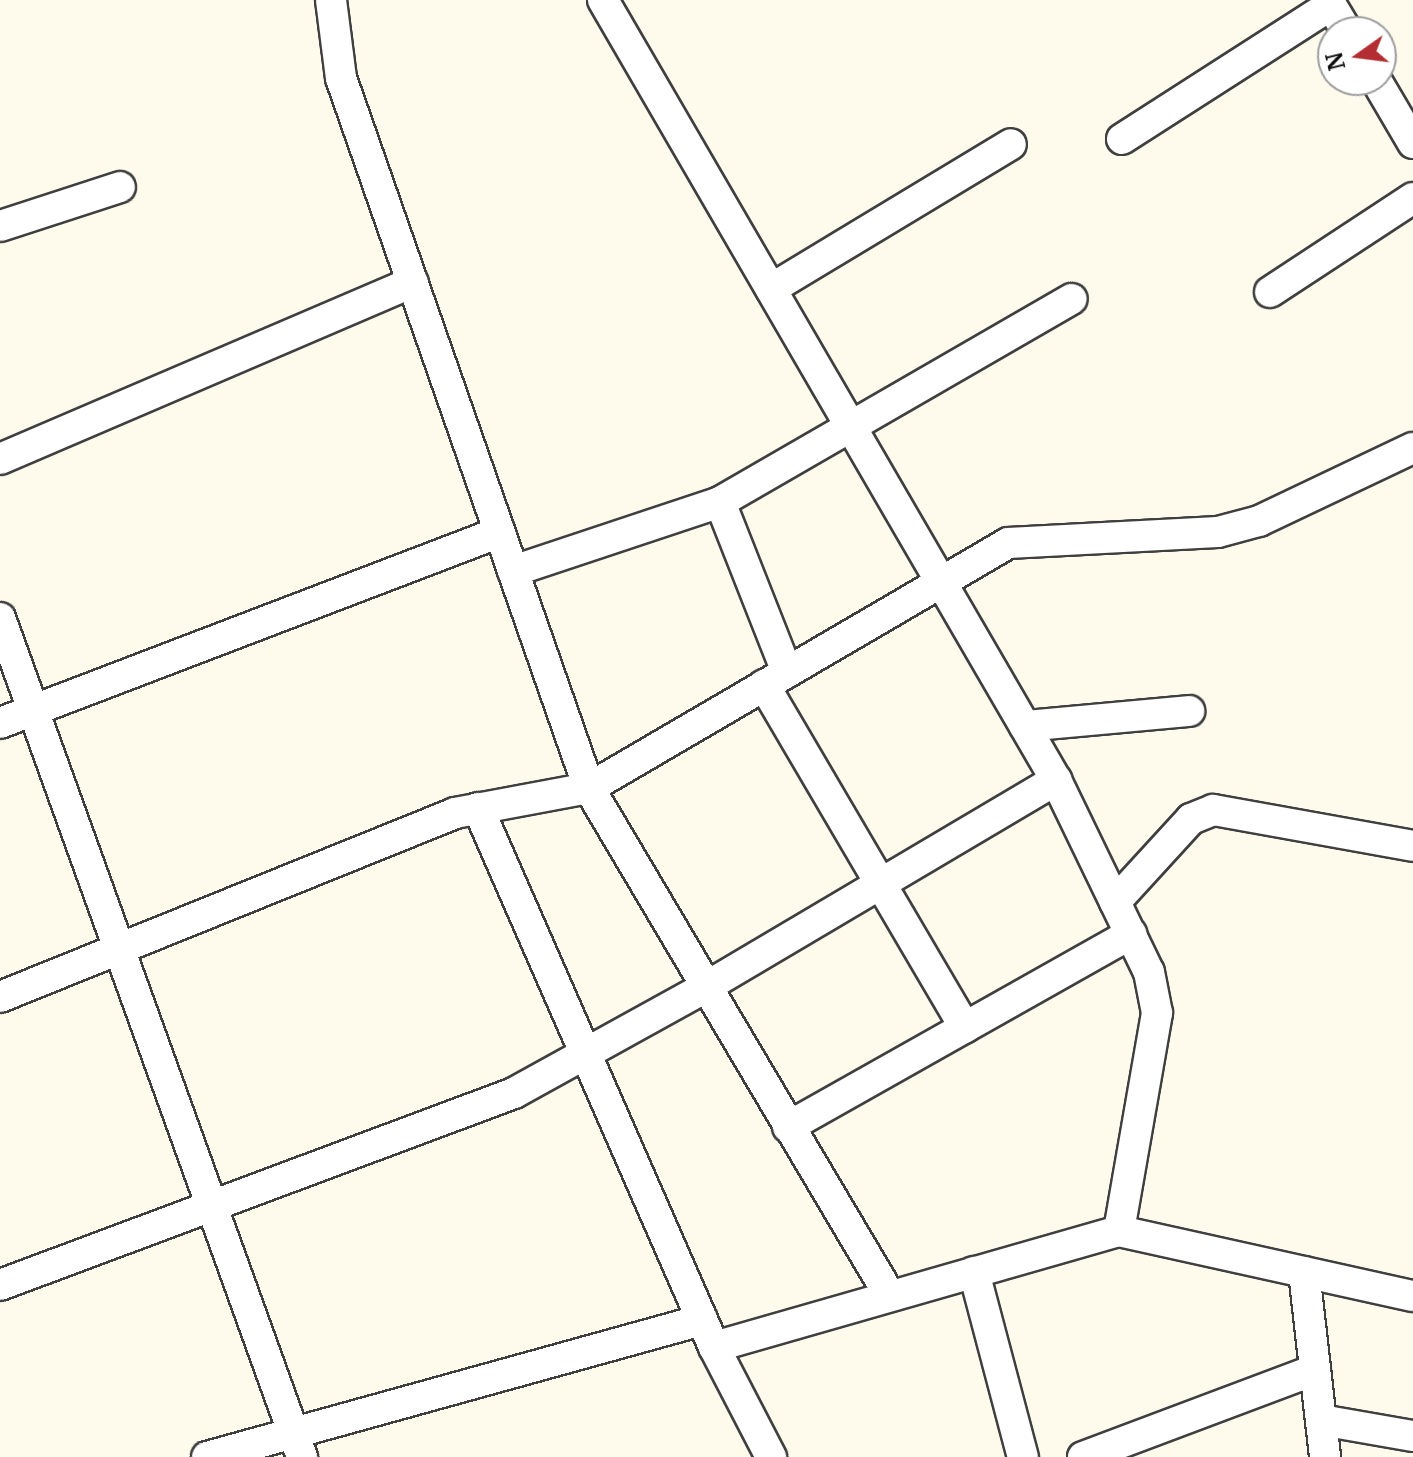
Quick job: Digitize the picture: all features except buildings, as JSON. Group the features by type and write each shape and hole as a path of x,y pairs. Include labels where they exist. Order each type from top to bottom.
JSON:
{"street":[{"path":"331,0 341,78 589,788 890,1296"},
{"path":"603,0 1056,780 1149,972 1157,1013 1119,1231"},
{"path":"1122,139 1330,2"},
{"path":"1385,96 1413,143"},
{"path":"771,289 1011,144"},
{"path":"0,226 120,187"},
{"path":"1270,292 1413,198"},
{"path":"0,459 413,282"},
{"path":"513,571 720,502 1072,299"},
{"path":"0,997 455,813 589,788 1008,543 1218,532 1259,521 1413,448"},
{"path":"720,502 775,679 881,884 965,1027"},
{"path":"0,723 500,532"},
{"path":"0,618 298,1445"},
{"path":"1025,726 1189,711"},
{"path":"0,1285 514,1093 706,987 1056,780"},
{"path":"478,808 708,1333 771,1457"},
{"path":"1115,902 1191,819 1213,810 1413,846"},
{"path":"788,1127 1131,934"},
{"path":"207,1457 298,1445 708,1333 890,1296 1119,1231 1413,1296"},
{"path":"974,1272 1023,1457"},
{"path":"1304,1272 1325,1457"},
{"path":"1083,1457 1315,1370"},
{"path":"1321,1420 1413,1436"}]}
